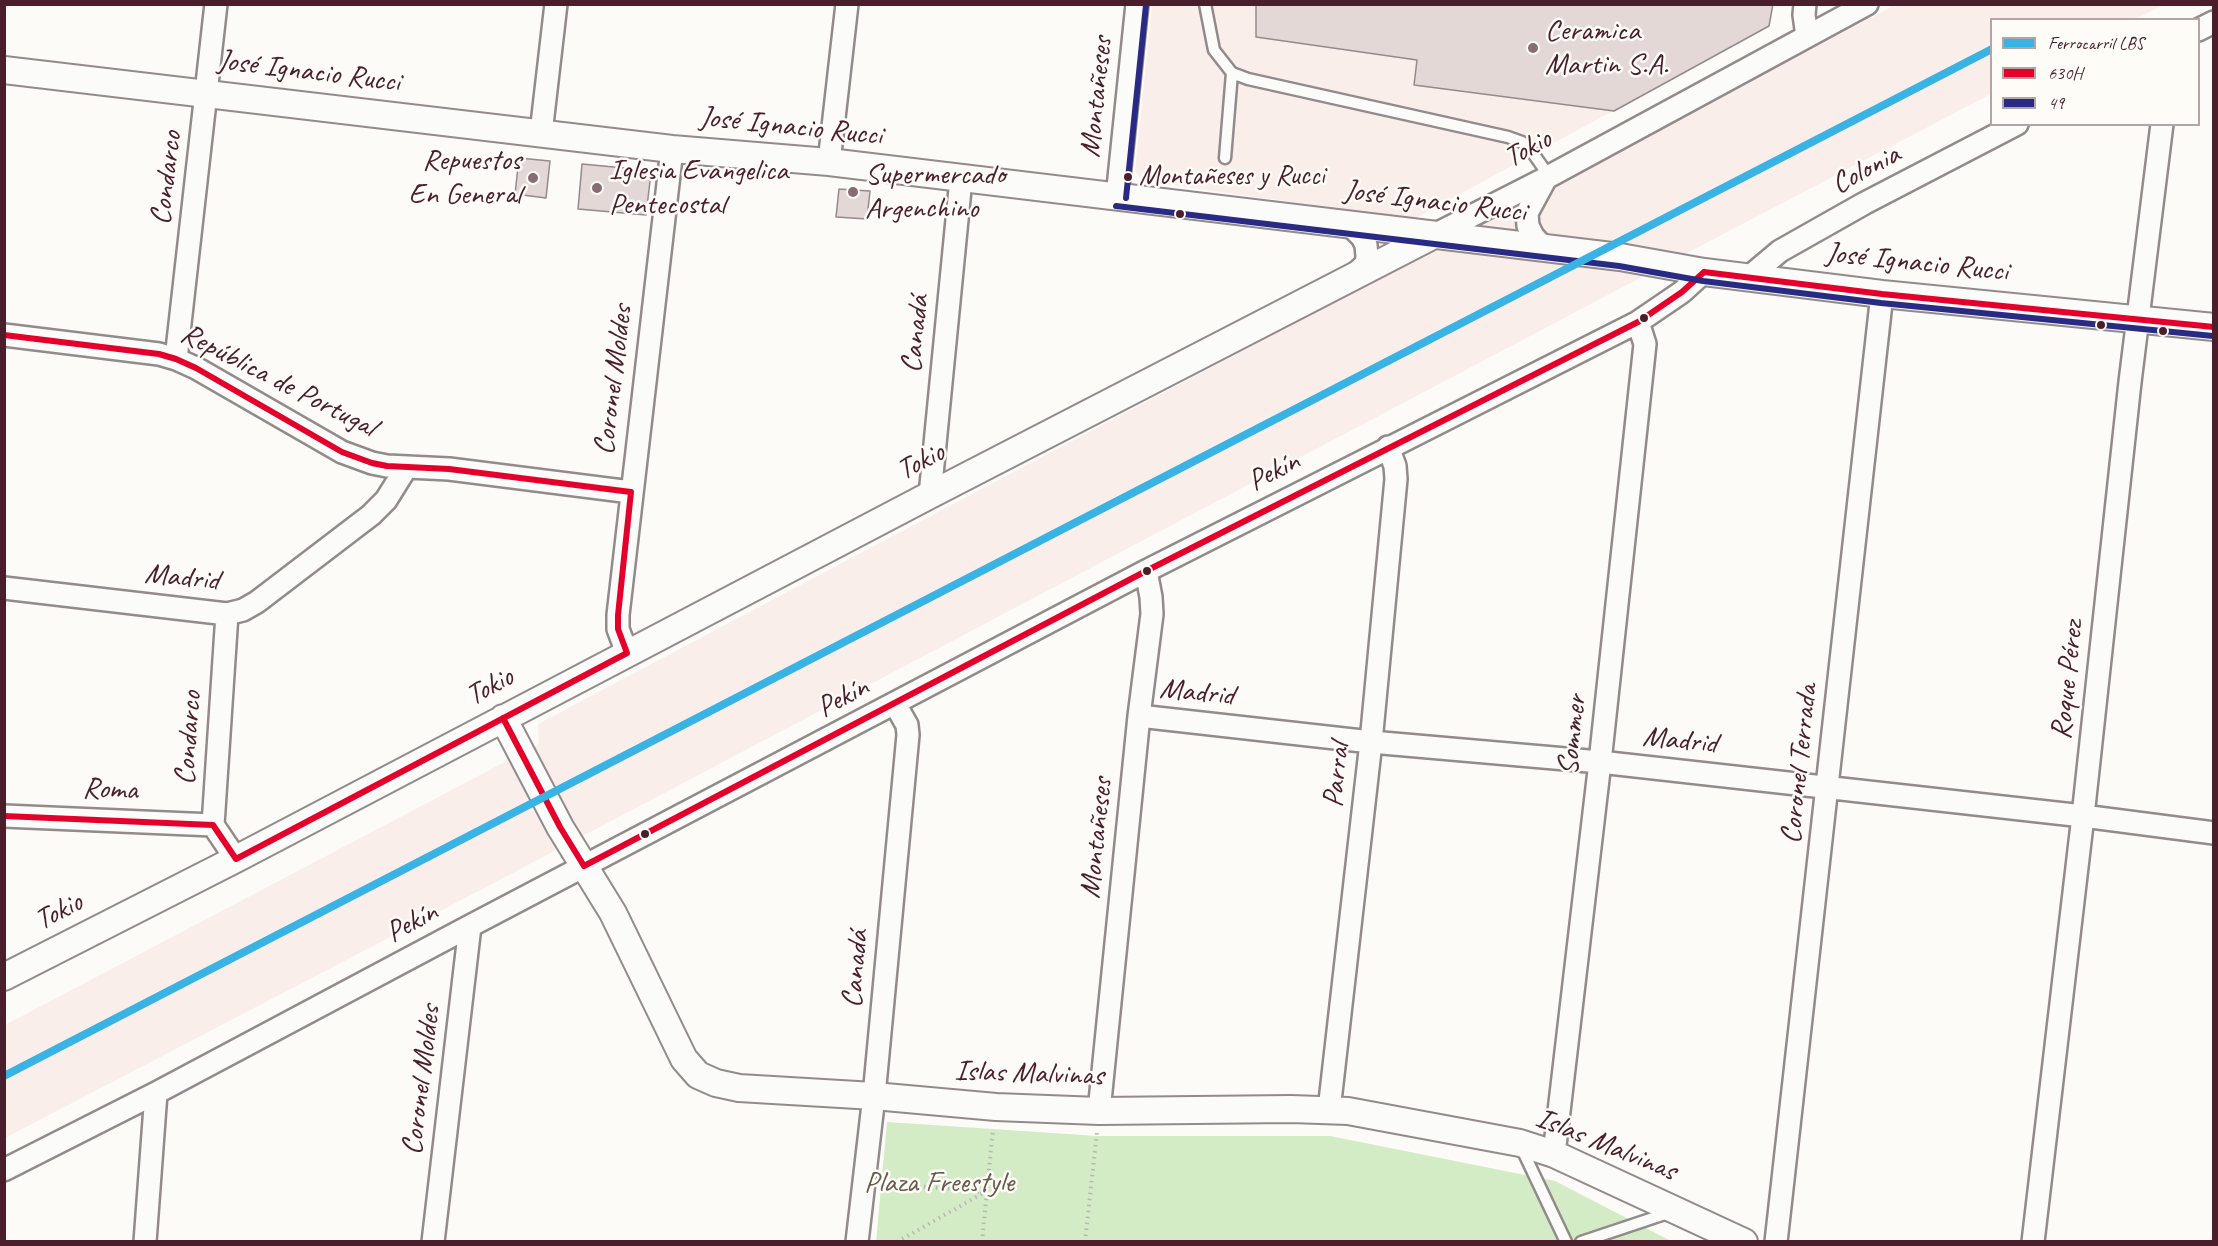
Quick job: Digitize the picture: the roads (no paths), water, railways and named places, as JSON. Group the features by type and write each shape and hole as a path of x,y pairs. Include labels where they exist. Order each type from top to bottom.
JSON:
{"street":[{"name":"Condarco","path":"176,359 216,4"},
{"path":"541,133 556,4"},
{"path":"829,162 847,4"},
{"name":"Montañeses","path":"1117,197 1137,4"},
{"path":"1805,4 1807,36"},
{"name":"Tokio","path":"4,977 237,859 930,495 1547,177 1866,4"},
{"path":"2200,29 2214,22"},
{"name":"José Ignacio Rucci","path":"4,70 672,149 829,162 1620,257 1704,272 1882,294 2214,327"},
{"name":"Colonia","path":"1749,278 1780,251 1865,203 2013,126"},
{"name":"Roque Pérez","path":"2033,1242 2084,816 2137,318 2162,126"},
{"name":"Coronel Moldes","path":"627,653 618,629 618,615 672,149"},
{"path":"1545,249 1533,237 1528,226 1527,213 1547,177"},
{"name":"Canadá","path":"930,495 961,179"},
{"path":"1350,225 1362,237 1366,245 1367,256 1366,264 1350,279"},
{"name":"Pekín","path":"4,1170 156,1093 1146,571 1638,322 1682,292 1704,272"},
{"name":"Coronel Terrada","path":"1776,1242 1882,294"},
{"name":"Sommer","path":"1554,1154 1600,762 1645,344 1638,322"},
{"name":"República de Portugal","path":"4,335 159,354 176,359 196,368 342,452 372,463 406,468 449,469 631,492"},
{"name":"Parral","path":"1329,1110 1371,742 1395,479 1395,466 1388,447"},
{"name":"Madrid","path":"4,588 227,614 243,610 257,602 371,515 386,500 406,468"},
{"name":"Montañeses","path":"1099,1111 1139,716 1152,614 1146,571"},
{"name":"Condarco","path":"227,614 213,825 237,859"},
{"name":"Canadá","path":"857,1242 874,1096 908,735 907,726 895,704"},
{"name":"Madrid","path":"1139,716 1371,742 1600,762 2084,816 2214,833"},
{"name":"Islas Malvinas","path":"503,718 560,827 613,913 684,1059 698,1075 716,1083 739,1088 874,1096 996,1107 1099,1111 1348,1111 1520,1143 1554,1154 1744,1242"},
{"name":"Roma","path":"4,816 213,825"},
{"name":"Coronel Moldes","path":"433,1242 470,926"},
{"path":"145,1242 156,1093"}],"lane":[{"path":"1205,4 1214,50 1232,73 1248,79 1508,137 1522,142 1530,149 1547,177"},
{"path":"1225,158 1232,73"},
{"path":"1520,1143 1566,1242"},
{"path":"1581,1242 1677,1210"}],"rail line":[{"name":"LBS","path":"4,1076 1990,50"}],"place":[{"name":"Ceramica Martin S.A.","path":"1533,48"},
{"name":"Montañeses y Rucci","path":"1128,177"},
{"name":"Repuestos En General","path":"533,178"},
{"name":"Iglesia Evangelica Pentecostal","path":"597,188"},
{"name":"Supermercado Argenchino","path":"853,192"}],"park label":[{"name":"Plaza Freestyle","path":"939,1183"}]}
